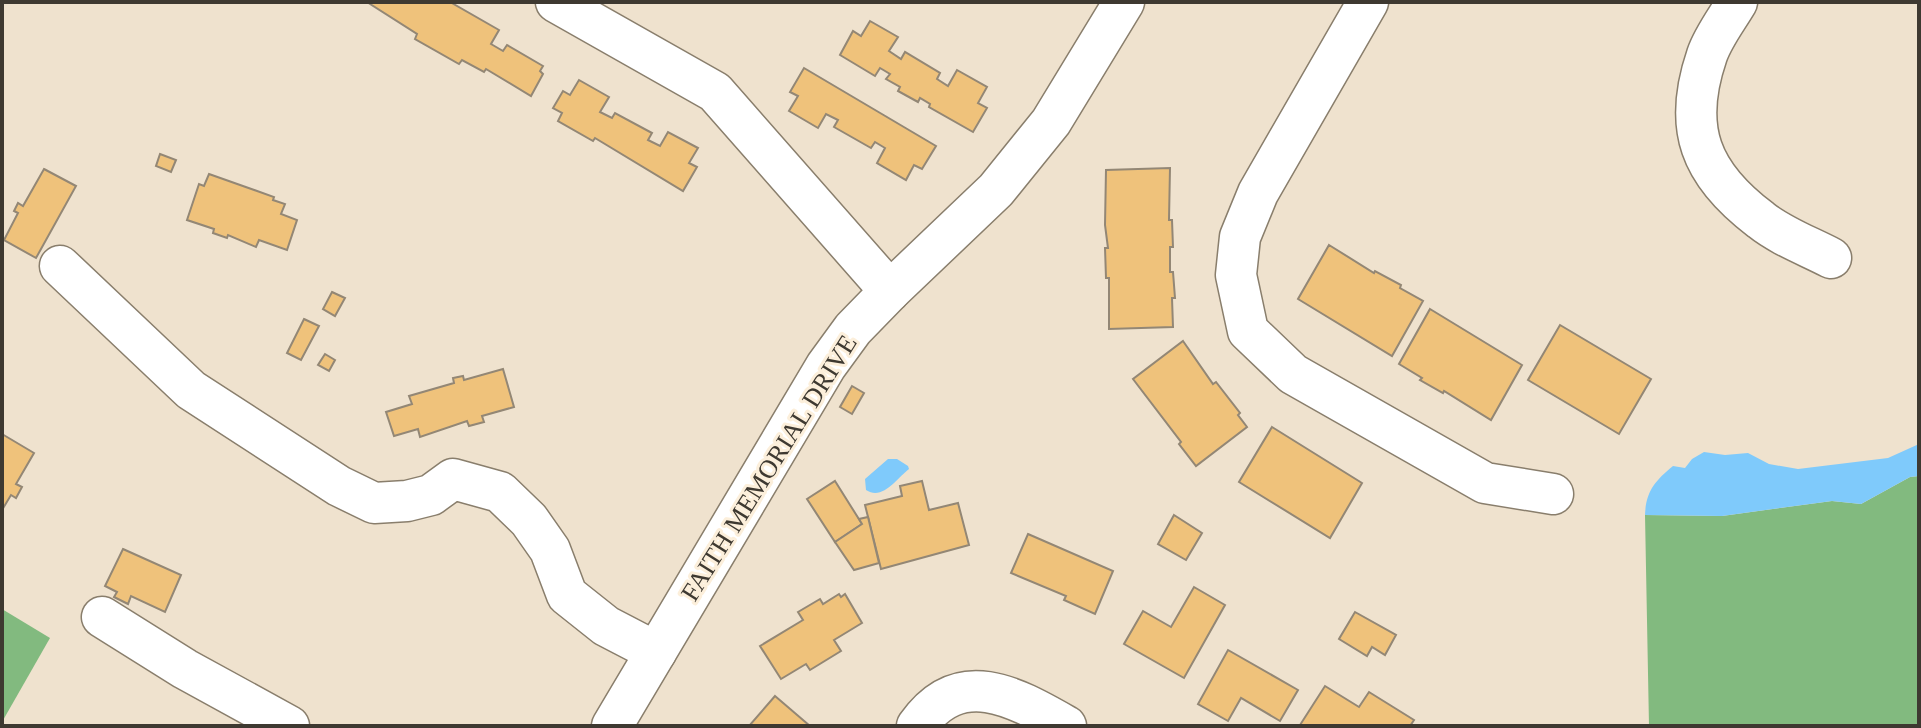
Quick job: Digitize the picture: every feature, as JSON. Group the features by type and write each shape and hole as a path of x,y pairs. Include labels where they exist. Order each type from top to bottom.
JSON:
{"street":[{"path":"556,2 715,92 890,291"},
{"name":"FAITH MEMORIAL DRIVE","path":"612,726 826,366 853,329 996,190 1051,122 1124,2"},
{"path":"1368,2 1258,193 1240,237 1236,275 1248,331 1293,374 1485,483 1553,494"},
{"path":"1737,2 1707,53 1695,104 1699,149 1727,190 1762,222 1831,258"},
{"path":"60,266 191,390 339,486 374,503 407,501 431,495 453,479 500,492 529,520 550,550 567,595 606,626 656,652"},
{"path":"102,617 185,669 289,726"},
{"path":"917,726 947,696 970,692 997,692 1022,700 1066,726"}],"green space":[{"path":"1919,476 1919,726 1649,726 1645,515 1722,516 1832,501 1861,504 1910,477"},
{"path":"2,609 50,638 2,722"}],"water":[{"path":"1919,444 1919,476 1910,477 1861,504 1832,501 1722,516 1645,515 1650,493 1661,477 1673,466 1685,468 1704,452 1725,455 1748,453 1769,464 1798,469 1888,458"},
{"path":"888,459 897,459 909,469 884,491 872,493 866,490 865,479"}],"building":[{"path":"367,2 450,2 499,30 491,44 503,51 507,45 543,66 540,71 543,74 531,96 486,69 484,72 462,60 459,64 415,39 417,34"},
{"path":"870,21 898,37 889,51 901,59 905,52 940,73 937,79 948,86 957,70 987,87 978,103 987,108 973,132 929,107 930,104 920,98 918,102 898,91 900,87 886,79 890,74 880,68 875,76 840,55 853,31 861,36"},
{"path":"804,68 936,146 922,169 914,165 906,180 877,163 885,148 875,142 871,148 834,127 838,120 826,114 818,128 789,111 798,96 790,92"},
{"path":"579,80 609,97 600,112 612,118 615,113 652,133 648,140 660,146 668,132 698,148 689,163 697,167 683,191 595,138 593,141 558,121 562,113 553,108 563,91 570,95"},
{"path":"160,154 176,160 171,172 156,166"},
{"path":"1170,168 1169,220 1172,220 1173,247 1170,247 1170,272 1173,272 1175,298 1172,298 1173,327 1109,329 1109,278 1106,278 1105,248 1108,248 1105,225 1106,170"},
{"path":"44,169 76,186 36,258 4,240 18,213 14,211 18,203 23,206"},
{"path":"209,174 274,197 273,200 285,204 281,214 297,220 287,250 259,240 256,247 228,235 227,238 213,233 214,229 187,220 199,184 204,186"},
{"path":"1329,245 1374,273 1401,285 1400,288 1423,301 1392,356 1298,299"},
{"path":"332,292 345,298 335,316 323,309"},
{"path":"1430,309 1522,365 1491,420 1420,380 1422,378 1399,364"},
{"path":"304,319 319,326 301,360 287,353"},
{"path":"1560,325 1651,379 1619,434 1528,380"},
{"path":"1183,341 1213,384 1216,382 1240,413 1238,415 1247,427 1196,466 1133,379"},
{"path":"325,354 335,360 329,371 318,365"},
{"path":"503,369 514,407 482,416 484,422 469,426 467,421 420,437 418,429 394,436 386,412 412,404 409,396 454,383 453,378 463,376 464,380"},
{"path":"852,386 864,393 852,414 840,407"},
{"path":"1272,427 1362,483 1330,538 1239,482"},
{"path":"2,434 34,453 16,484 22,487 16,498 11,495 2,510"},
{"path":"835,481 862,524 835,542 807,499"},
{"path":"922,481 929,510 958,503 969,545 881,569 865,505 902,496 900,486"},
{"path":"1174,515 1202,533 1186,560 1158,544"},
{"path":"868,517 879,563 854,570 835,542 862,524 859,519"},
{"path":"1028,534 1113,571 1095,614 1064,600 1066,596 1011,573"},
{"path":"123,549 181,575 165,612 131,596 128,604 114,597 117,592 105,586"},
{"path":"1194,587 1225,605 1184,678 1124,644 1143,611 1171,627"},
{"path":"839,594 841,597 845,594 862,623 834,640 841,651 810,670 806,664 781,679 760,646 803,620 798,612 820,599 823,604"},
{"path":"1355,612 1396,635 1385,655 1372,647 1367,656 1339,639"},
{"path":"1228,650 1298,690 1280,721 1241,698 1228,721 1198,704"},
{"path":"1325,686 1359,707 1369,692 1414,720 1410,726 1300,725"},
{"path":"775,696 810,726 749,726"}]}
